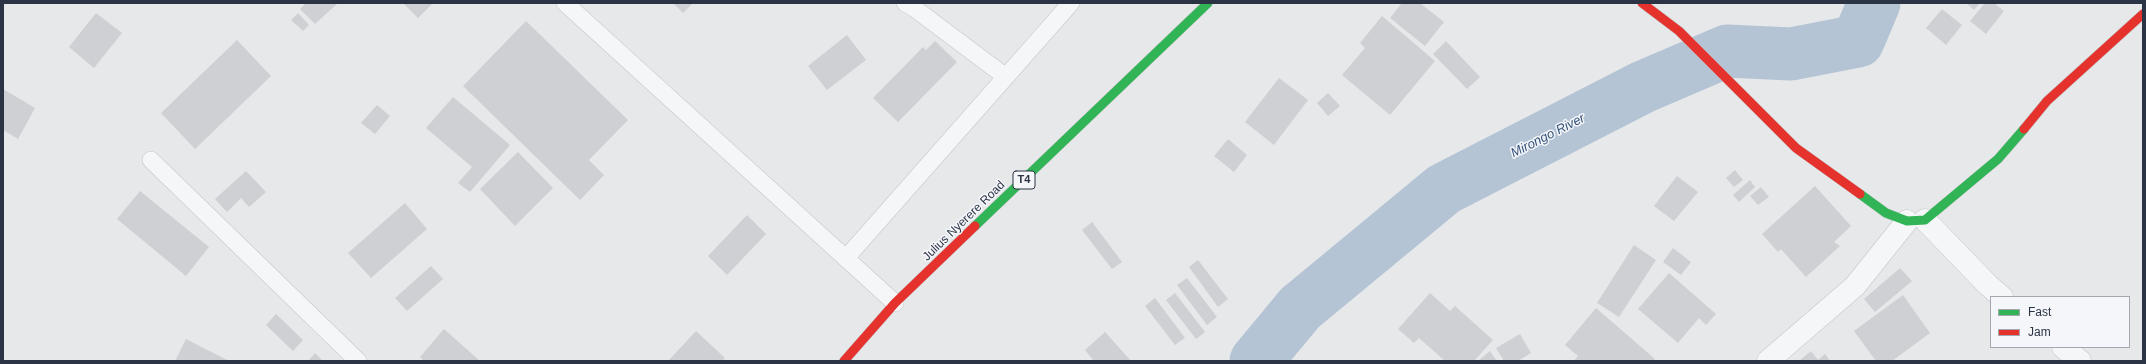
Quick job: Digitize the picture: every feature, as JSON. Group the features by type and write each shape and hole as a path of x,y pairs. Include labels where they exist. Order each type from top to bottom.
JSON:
{"main road":[{"name":"Julius Nyerere Road","path":"844,361 895,303 1185,27 1208,3"},
{"path":"1642,3 1679,31 1796,148 1886,212 1916,221 1998,159 2047,101 2143,14"}],"street":[{"path":"1768,361 1855,286 1916,221 2001,296"},
{"path":"2064,348 2080,361"}],"lane":[{"path":"565,3 895,303"},
{"path":"905,3 914,8 1006,77"},
{"path":"846,258 1071,3"},
{"path":"151,160 358,361"}],"building":[{"path":"306,3 338,3 315,24 300,9"},
{"path":"403,3 433,3 418,18"},
{"path":"673,3 693,3 683,13"},
{"path":"1402,3 1420,3 1444,22 1425,46 1390,18"},
{"path":"1966,3 1980,3 1974,10"},
{"path":"1985,3 1994,3 2004,11 1986,34 1970,21"},
{"path":"1942,9 1962,25 1946,45 1926,28"},
{"path":"96,13 122,33 94,68 69,47"},
{"path":"298,13 309,25 303,31 291,20"},
{"path":"1382,16 1435,61 1390,115 1342,75 1365,48 1360,43"},
{"path":"526,21 628,120 589,160 604,175 580,200 463,86"},
{"path":"847,35 866,60 827,90 808,66"},
{"path":"237,40 271,76 195,149 161,113"},
{"path":"935,41 957,62 898,122 873,98 923,47 926,50"},
{"path":"1446,41 1480,77 1467,89 1433,54"},
{"path":"1279,78 1308,100 1274,145 1245,122"},
{"path":"3,89 35,108 18,139 3,130"},
{"path":"1328,93 1340,106 1328,116 1317,103"},
{"path":"453,97 510,145 470,192 458,183 472,167 426,128"},
{"path":"377,105 390,116 375,134 361,123"},
{"path":"1228,139 1247,155 1234,172 1214,156"},
{"path":"518,152 553,188 515,226 480,189"},
{"path":"1735,170 1743,180 1734,187 1726,178"},
{"path":"246,171 266,192 249,207 241,198 227,212 215,199"},
{"path":"1677,176 1698,192 1674,221 1654,206"},
{"path":"1750,180 1755,187 1739,202 1733,195"},
{"path":"1815,186 1851,226 1834,242 1840,246 1806,277 1781,249 1778,252 1762,234"},
{"path":"1761,187 1769,197 1758,205 1750,196"},
{"path":"140,191 209,247 186,276 117,219"},
{"path":"405,203 427,229 371,278 348,253"},
{"path":"747,215 766,234 727,275 708,256"},
{"path":"1092,222 1122,262 1112,269 1082,230"},
{"path":"1634,245 1656,260 1619,317 1597,303"},
{"path":"1673,248 1691,262 1681,275 1663,262"},
{"path":"1198,260 1228,299 1218,307 1189,267"},
{"path":"431,266 443,279 407,311 395,298"},
{"path":"1900,268 1912,281 1875,312 1864,299"},
{"path":"1669,273 1716,314 1706,325 1699,318 1678,343 1638,309"},
{"path":"1187,278 1217,317 1207,325 1177,285"},
{"path":"1175,293 1205,332 1196,339 1166,300"},
{"path":"1430,293 1450,311 1455,306 1493,340 1474,361 1445,361 1419,338 1414,343 1398,329"},
{"path":"1903,295 1930,333 1892,361 1876,361 1854,331"},
{"path":"1155,298 1185,338 1175,345 1145,306"},
{"path":"1596,308 1655,359 1653,361 1574,361 1578,356 1565,345"},
{"path":"276,314 303,340 293,351 266,325"},
{"path":"444,329 480,361 424,361 420,357"},
{"path":"696,331 725,358 722,361 668,361"},
{"path":"1105,332 1131,361 1094,361 1085,350"},
{"path":"1520,334 1531,353 1518,361 1504,361 1496,348"},
{"path":"186,339 229,361 175,361"},
{"path":"1490,351 1497,361 1478,361"},
{"path":"1811,351 1818,360 1825,354 1830,361 1799,361"},
{"path":"315,353 323,361 308,361"}],"waterway":[{"name":"Mirongo River","path":"1256,361 1300,308 1444,189 1643,87 1727,51 1791,54 1858,41 1874,3"}],"traffic: fast":[{"path":"975,226 1208,3"},
{"path":"1860,194 1886,213 1907,221 1925,220 1998,159 2024,129"}],"traffic: jam":[{"path":"1642,3 1679,31 1796,148 1860,194"},
{"path":"2024,129 2047,101 2143,14"},
{"path":"844,361 895,303 975,226"}]}
